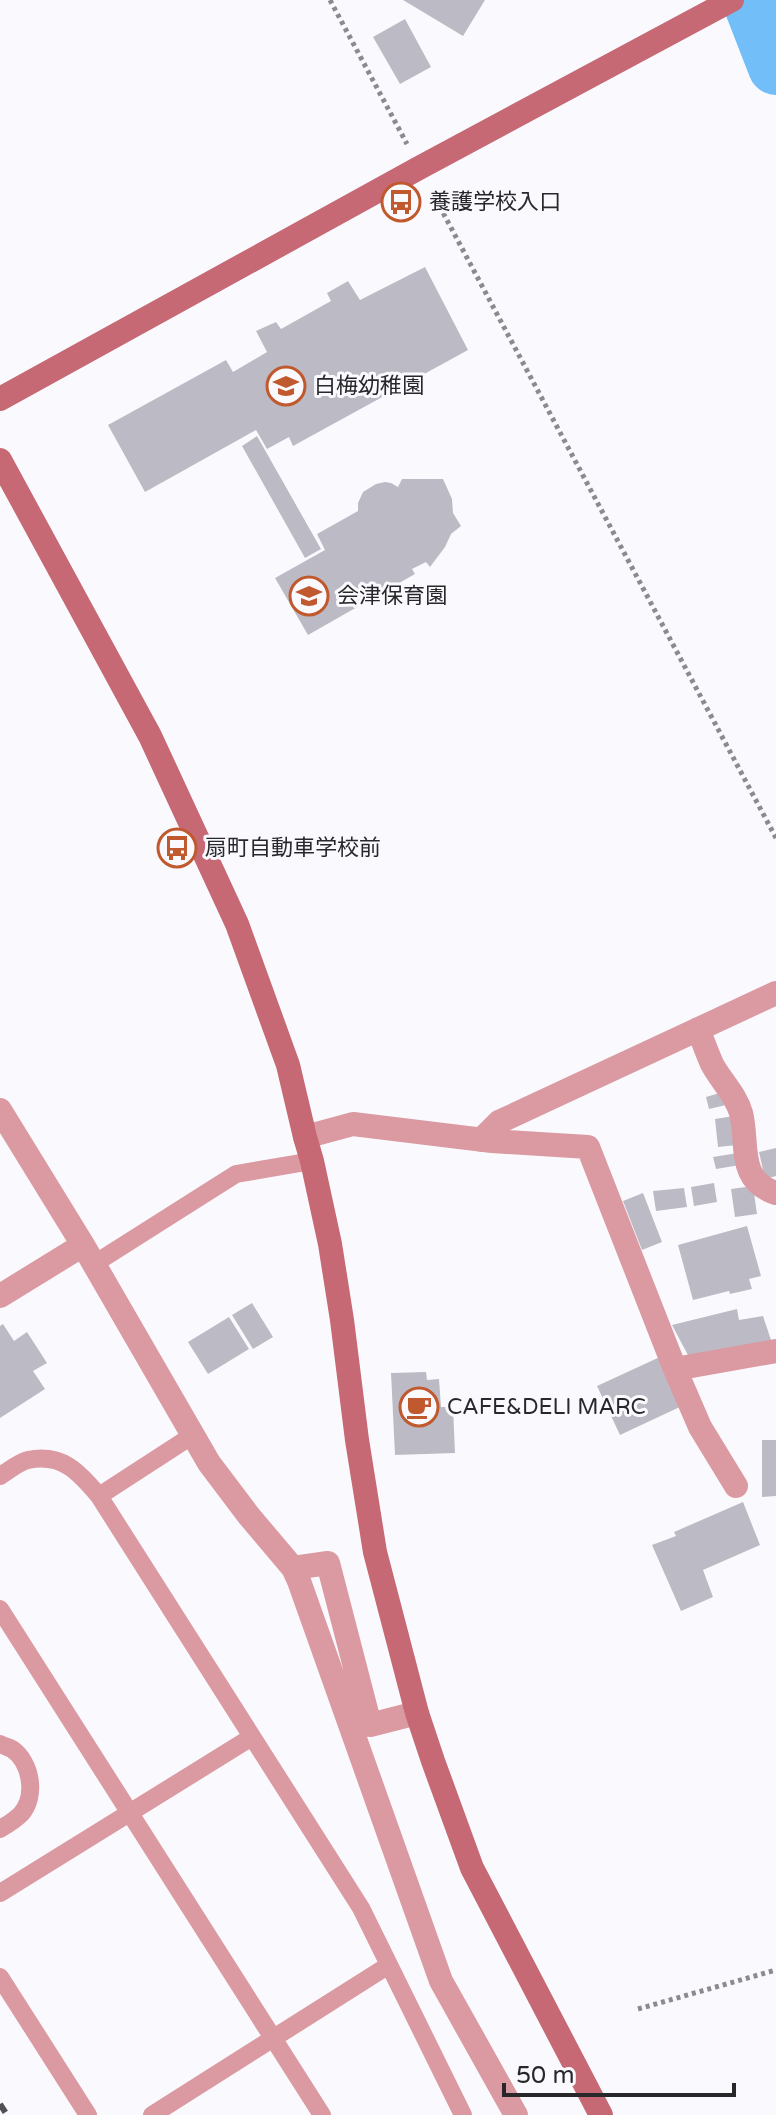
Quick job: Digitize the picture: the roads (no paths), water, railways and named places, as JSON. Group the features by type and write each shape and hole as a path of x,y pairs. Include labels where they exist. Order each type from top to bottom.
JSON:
{"street":[{"path":"0,399 708,7"},
{"path":"0,460 150,736 237,924 288,1065 312,1161 330,1244 375,1552 417,1713 472,1868 601,2115"},
{"path":"481,1140 499,1122 776,993"},
{"path":"698,1029 712,1064 741,1112 745,1162 767,1190 776,1193"},
{"path":"0,1110 209,1463 293,1568 441,1981 516,2115"},
{"path":"305,1137 353,1124 481,1140 588,1147 700,1427 736,1486"},
{"path":"0,1296 88,1254"},
{"path":"675,1369 776,1351"},
{"path":"293,1568 328,1563 370,1725 417,1713"}],"lane":[{"path":"88,1254 236,1174 312,1161"},
{"path":"99,1496 193,1435"},
{"path":"0,1476 26,1460 54,1459 78,1471 99,1496 361,1908 463,2115"},
{"path":"0,1609 8,1640 128,1813 322,2115"},
{"path":"0,1893 252,1737"},
{"path":"0,1744 12,1749 24,1762 30,1784 30,1798 23,1812 0,1829"},
{"path":"152,2115 389,1965"},
{"path":"0,1977 88,2115"}],"waterway":[{"path":"750,0 776,67"}],"railway":[{"path":"0,2104 7,2115"}],"place":[{"name":"養護学校入口","path":"401,202"},
{"name":"白梅幼稚園","path":"286,386"},
{"name":"会津保育園","path":"309,596"},
{"name":"扇町自動車学校前","path":"177,848"},
{"name":"CAFE&DELI MARC","path":"419,1407"}]}
